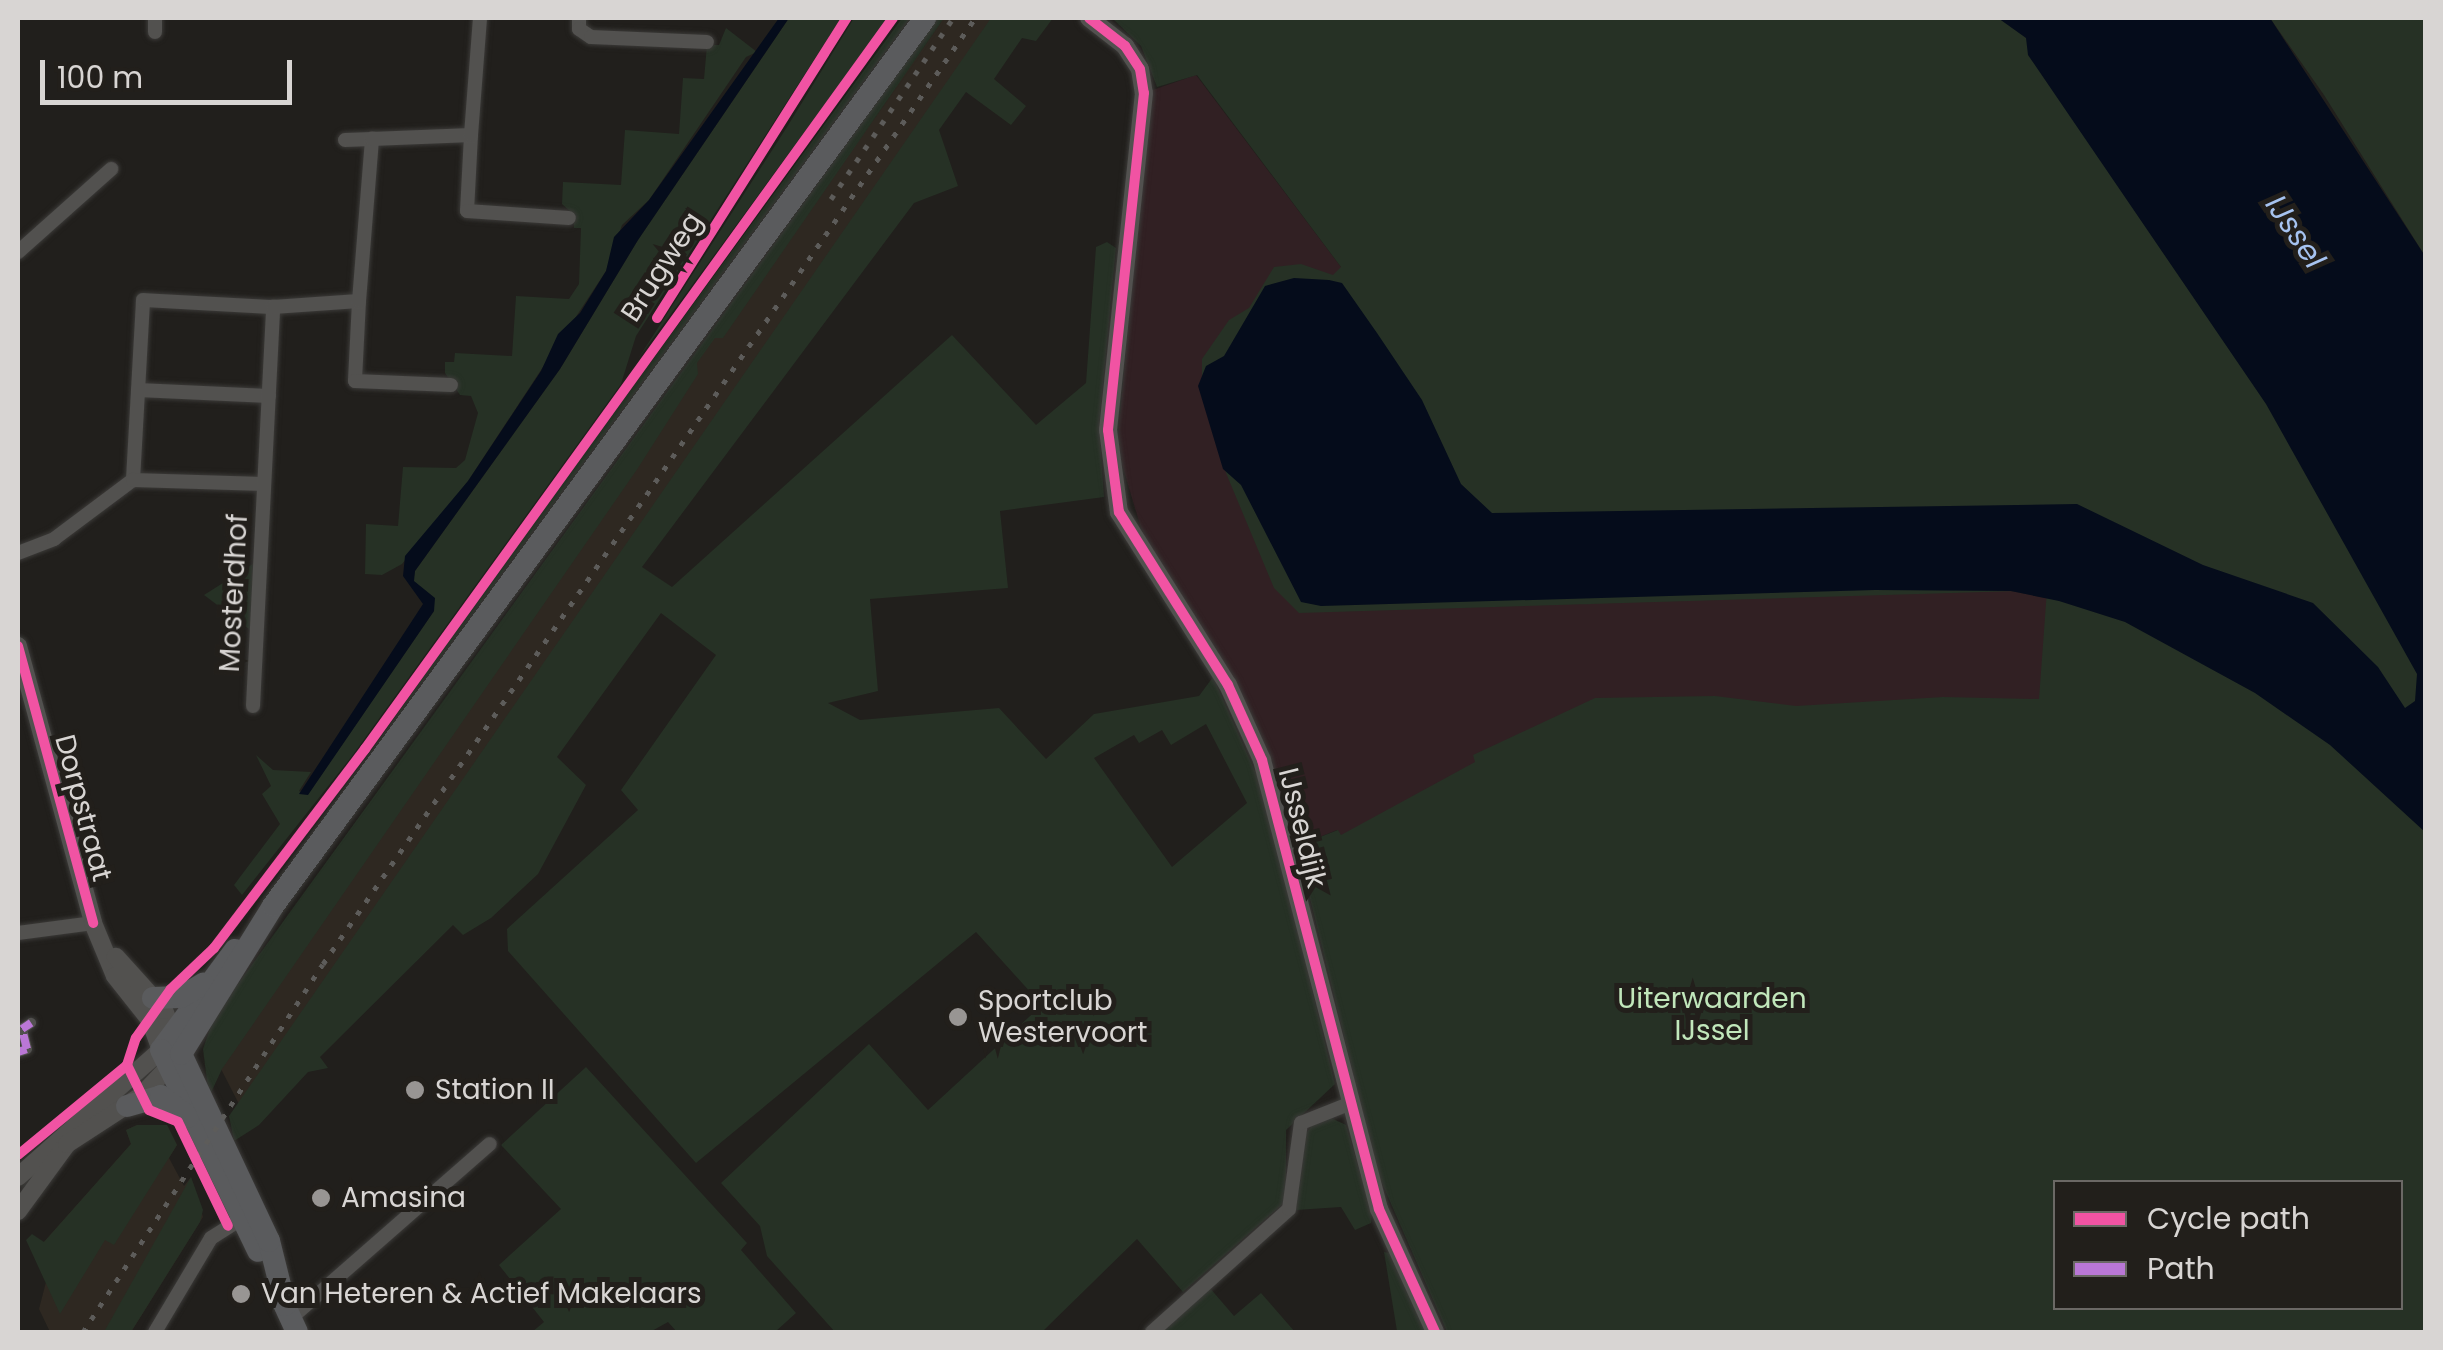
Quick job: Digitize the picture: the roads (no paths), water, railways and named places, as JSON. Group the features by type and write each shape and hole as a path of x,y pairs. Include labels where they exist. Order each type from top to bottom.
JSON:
{"main road":[{"path":"171,1050 210,978 273,906 925,18"},
{"path":"171,1050 209,1013 273,906"},
{"path":"154,998 181,996 210,978"},
{"path":"198,1118 198,1058 209,1013"},
{"name":"Dorpstraat","path":"171,1050 198,1118 248,1215 291,1318"},
{"path":"126,1106 161,1096 198,1118"}],"street":[{"path":"480,18 467,211 569,218"},
{"path":"579,18 579,29 591,36 707,42"},
{"name":"IJsseldijk","path":"1088,18 1125,46 1140,70 1144,93 1108,430 1118,512 1228,684 1262,760 1378,1210 1434,1332"},
{"path":"345,140 471,135"},
{"path":"372,139 355,381 451,385"},
{"path":"18,252 112,169"},
{"path":"18,553 54,539 133,480 143,300 273,307 359,302"},
{"name":"Mosterdhof","path":"253,706 273,307"},
{"path":"138,390 268,396"},
{"name":"Mosterdhof","path":"133,480 264,484"},
{"name":"Dorpstraat","path":"18,646 20,668 93,923 115,976 171,1050"},
{"path":"18,933 93,923"},
{"name":"Dorpstraat","path":"93,923 154,998 171,1050"},
{"path":"18,1052 28,1048 22,1029 31,1023"},
{"path":"18,1211 68,1144 126,1106 171,1050"},
{"path":"18,1177 171,1050"},
{"path":"1152,1332 1289,1210 1300,1123 1349,1104"},
{"name":"Dorpstraat","path":"291,1318 490,1144"},
{"path":"155,1332 208,1244 248,1215"}],"water":[{"path":"779,18 789,18 638,240 560,369 415,571 414,581 435,598 434,611 308,795 299,794 423,604 403,576 405,556 468,481 541,371 558,334 580,313 606,271 614,237 649,200"},
{"name":"IJssel","path":"1998,18 2270,18 2425,256 2425,832 2330,745 2255,693 2125,622 2059,601 2011,591 1875,590 1321,606 1301,602 1241,485 1223,469 1198,386 1206,366 1224,356 1265,286 1294,278 1329,280 1342,283 1377,333 1422,400 1461,484 1492,513 2077,504 2203,565 2313,603 2378,667 2405,708 2415,701 2417,674 2266,404 2028,55 2026,38"}],"railway":[{"path":"831,199 953,18"},
{"path":"83,1332 323,964 975,18"}],"place":[{"name":"Sportclub Westervoort","path":"958,1017"},
{"name":"Station II","path":"415,1090"},
{"name":"Amasina","path":"321,1198"},
{"name":"Van Heteren & Actief Makelaars","path":"241,1294"}],"park label":[{"name":"Uiterwaarden IJssel","path":"1712,1015"}]}
